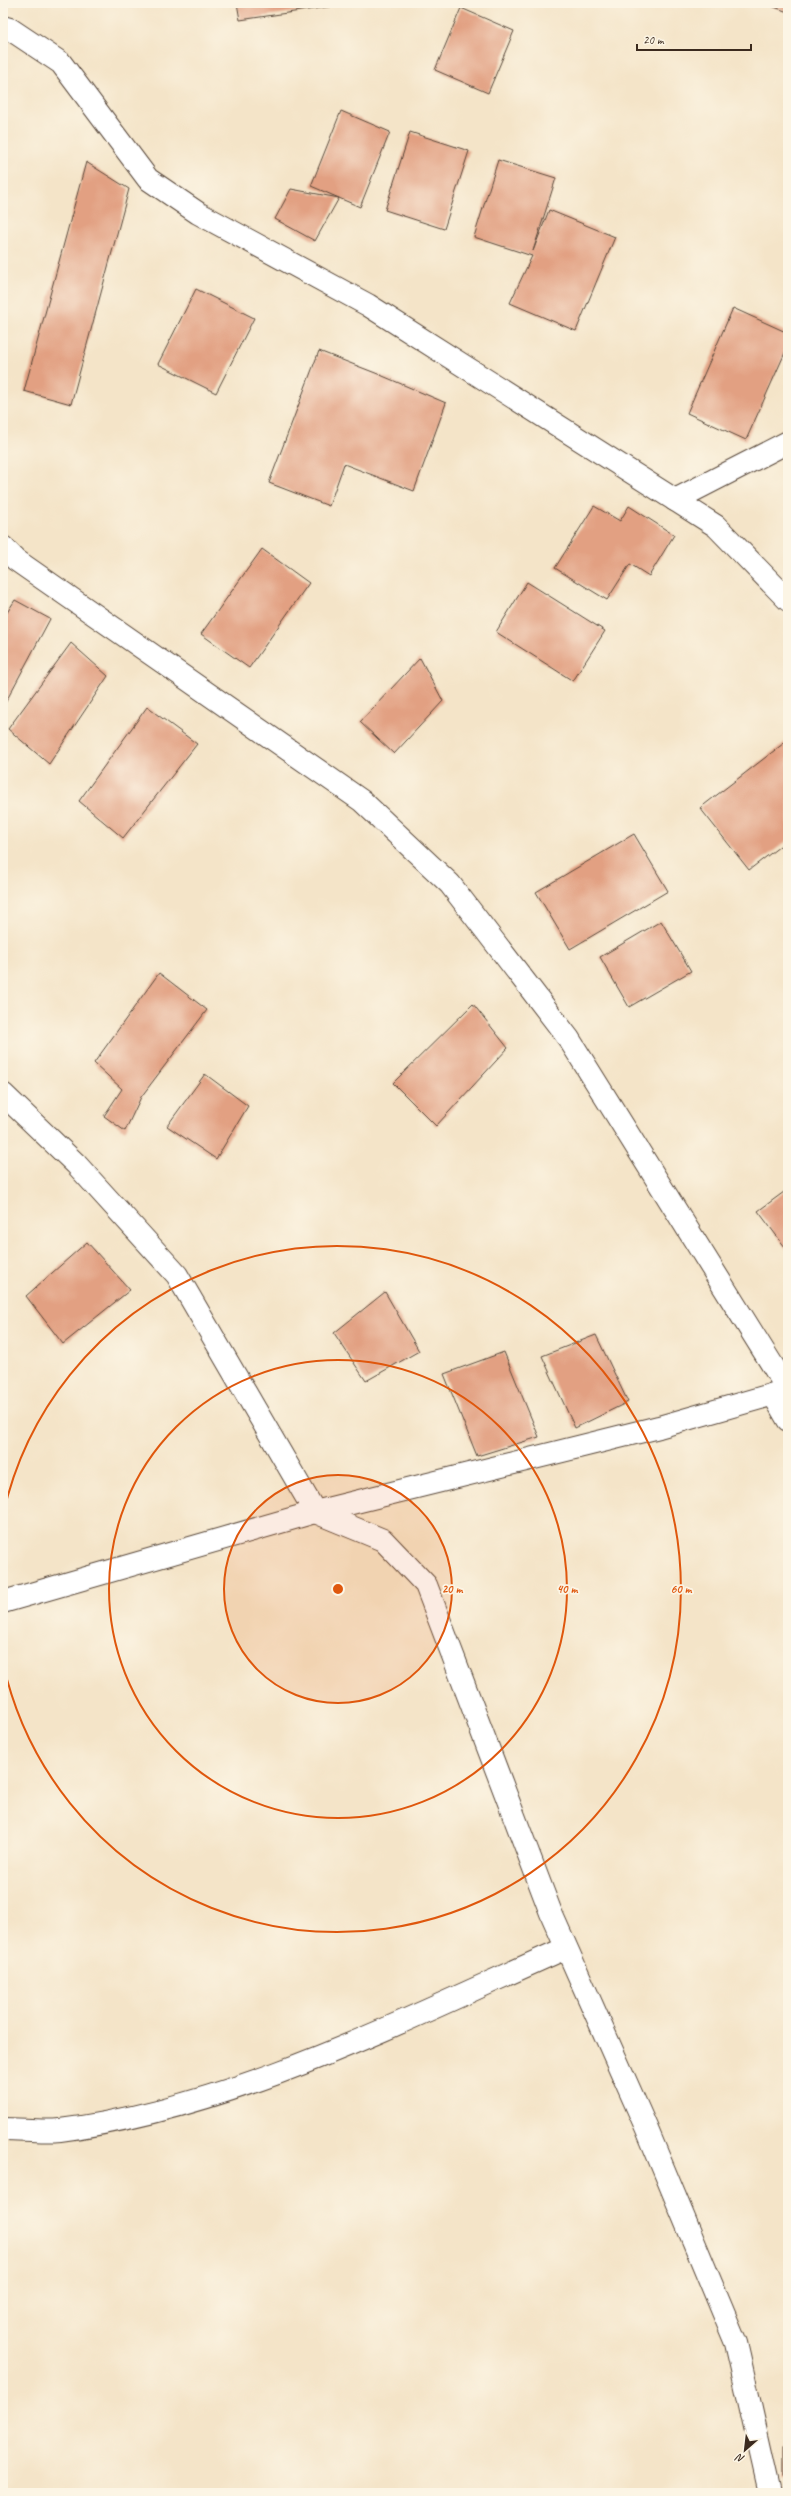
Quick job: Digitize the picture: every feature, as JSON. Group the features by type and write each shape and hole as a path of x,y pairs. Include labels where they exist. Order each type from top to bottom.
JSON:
{"street":[{"path":"3,27 10,29 61,63 148,178 198,212 368,305 716,526 788,600"},
{"path":"675,500 788,442"},
{"path":"3,547 23,565 362,801 450,884 569,1039 783,1391 788,1420"},
{"path":"3,1094 76,1164 176,1275 315,1512 383,1540 426,1586 566,1948 646,2127 736,2342 770,2493"},
{"path":"3,1602 315,1512 658,1427 783,1391"},
{"path":"3,2129 59,2130 168,2110 302,2063 566,1948"}],"building":[{"path":"237,3 340,3 341,5 240,20"},
{"path":"763,3 788,3 788,12"},
{"path":"461,8 514,31 488,93 435,70"},
{"path":"341,111 390,132 360,207 311,186"},
{"path":"410,132 469,151 444,229 385,210"},
{"path":"498,160 556,178 533,251 549,210 615,237 576,331 510,303 532,256 474,237"},
{"path":"86,162 129,189 71,404 24,391"},
{"path":"291,189 339,198 315,241 275,219"},
{"path":"196,289 254,318 216,393 158,364"},
{"path":"733,308 788,333 788,346 746,440 687,413"},
{"path":"319,351 446,403 414,491 344,464 329,506 269,483"},
{"path":"594,506 620,521 629,506 674,535 649,576 630,564 607,600 555,568"},
{"path":"262,549 309,583 249,668 201,634"},
{"path":"527,582 605,631 573,681 496,632"},
{"path":"15,600 50,619 3,707 3,619"},
{"path":"71,643 108,676 49,764 8,729"},
{"path":"420,658 443,701 394,754 360,722"},
{"path":"147,707 197,744 123,838 79,801"},
{"path":"788,740 788,840 749,870 700,808"},
{"path":"634,834 668,891 570,949 536,892"},
{"path":"661,921 691,971 629,1007 600,957"},
{"path":"159,973 207,1010 141,1097 125,1131 104,1116 122,1089 94,1063"},
{"path":"473,1004 508,1048 436,1126 393,1083"},
{"path":"205,1074 248,1106 216,1159 167,1126"},
{"path":"788,1189 788,1251 758,1211"},
{"path":"87,1242 130,1290 63,1344 26,1296"},
{"path":"385,1292 419,1351 366,1381 334,1333"},
{"path":"596,1335 628,1402 575,1428 542,1356"},
{"path":"504,1352 539,1437 477,1456 444,1374"},
{"path":"783,2446 788,2446 788,2476 783,2476"}]}
